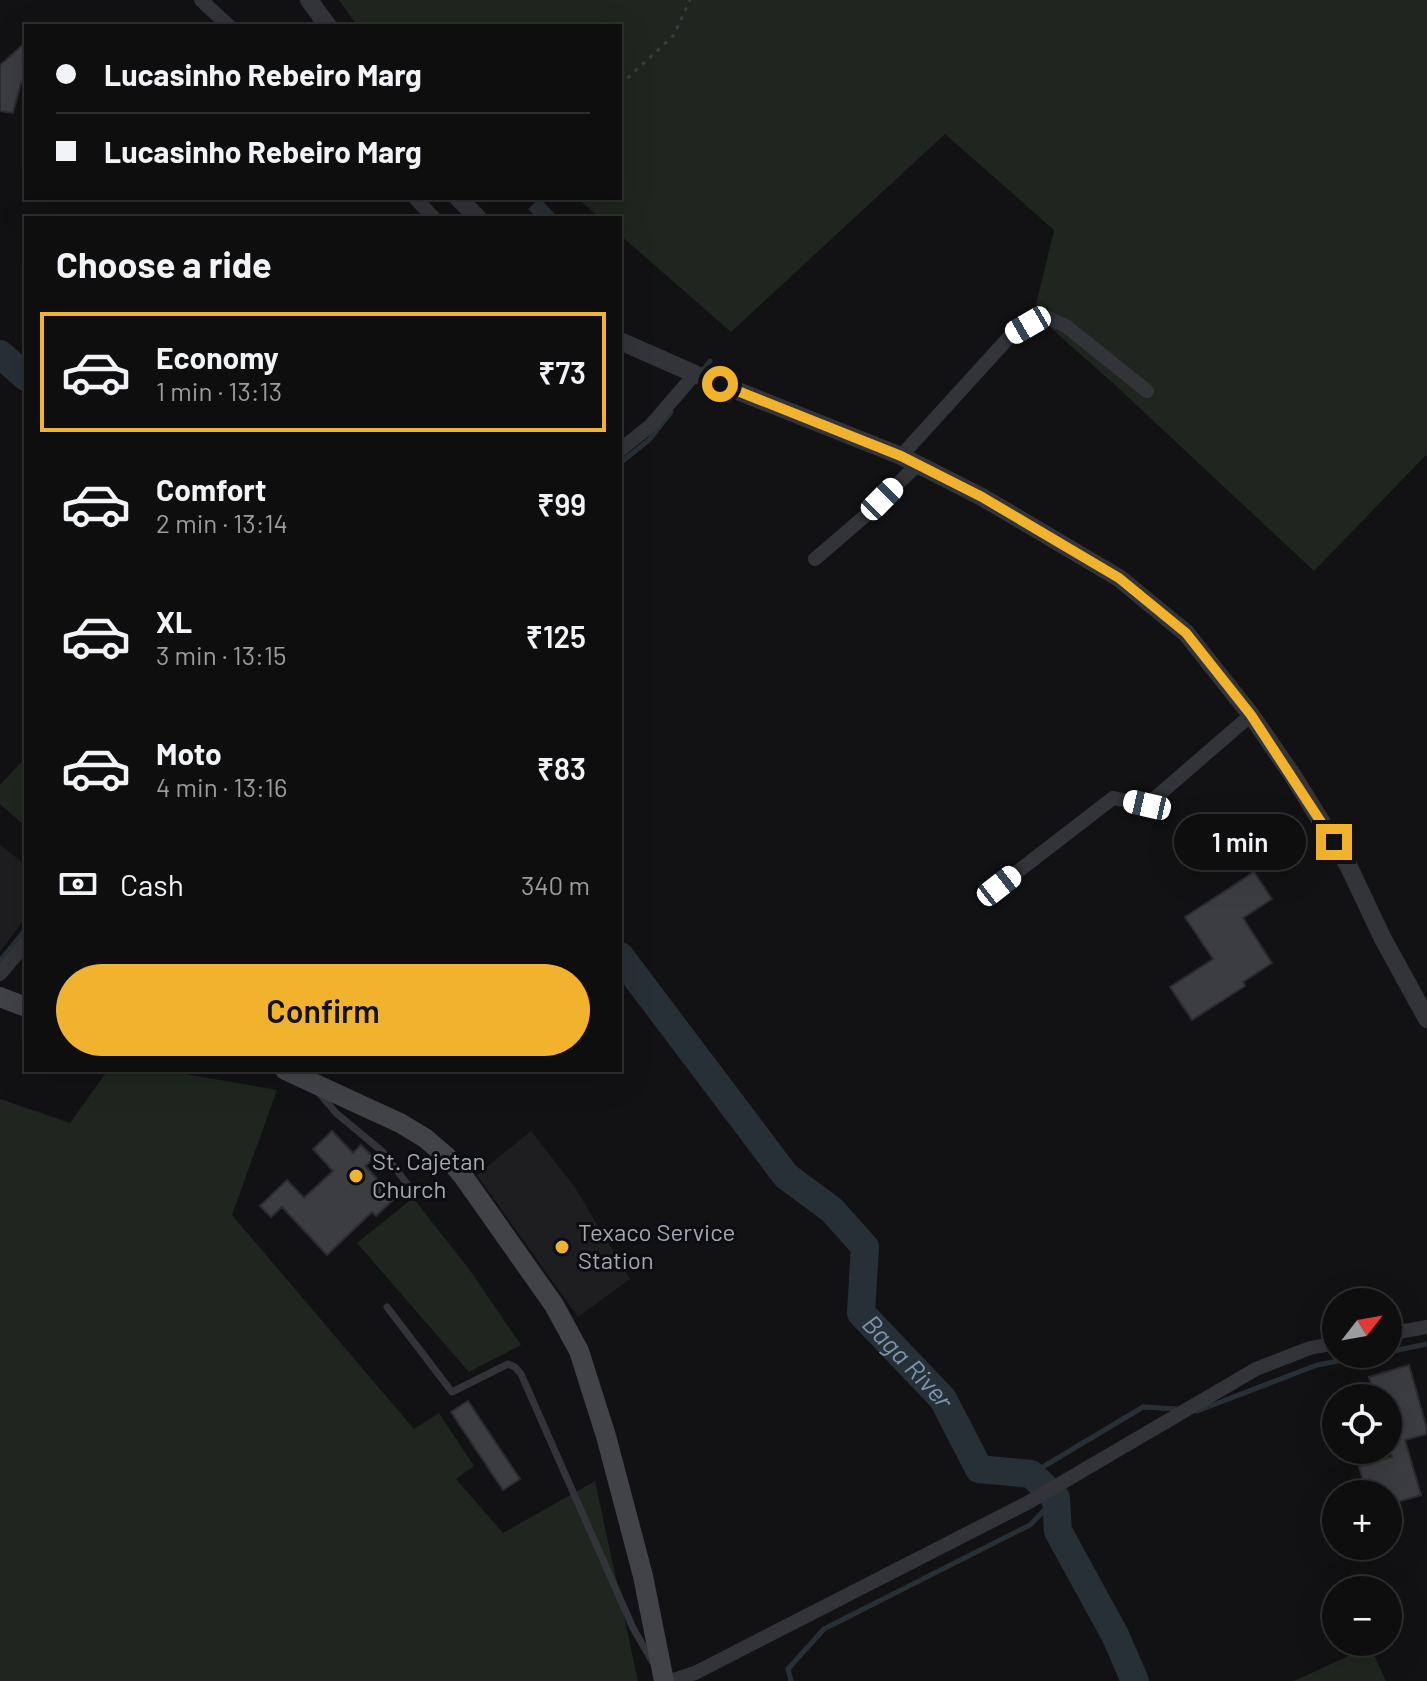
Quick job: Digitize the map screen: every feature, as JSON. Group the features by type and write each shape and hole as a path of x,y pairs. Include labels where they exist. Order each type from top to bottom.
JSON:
{"main road":[{"path":"0,997 24,1006"},
{"path":"290,1072 400,1123 446,1156 568,1328 590,1381 606,1436 643,1576 664,1681"}],"street":[{"path":"201,0 227,24"},
{"path":"309,0 327,24"},
{"path":"417,200 429,216"},
{"path":"460,200 476,216"},
{"path":"815,559 865,516 1012,334 1044,316 1066,326 1147,391"},
{"path":"622,342 909,460 982,497 1119,578 1186,633 1251,715 1293,776 1348,865 1383,939 1427,1019"},
{"path":"622,448 650,426 695,374"},
{"path":"999,886 1113,798 1147,805 1251,715"},
{"path":"0,974 24,945"},
{"path":"1402,1331 1427,1327"},
{"path":"671,1681 709,1666 1029,1502 1256,1369 1322,1346"}],"lane":[{"path":"305,1078 336,1113 383,1152 411,1189"},
{"path":"387,1307 452,1392 508,1364 521,1374 633,1628 664,1681"}],"path":[{"path":"622,83 674,35 690,0"}],"shaded area":[{"path":"339,0 1427,0 1427,454 1314,571 1034,313 1054,230 945,134 731,332 622,237 622,216 598,216 579,200 622,200 622,24 356,24"},
{"path":"542,200 556,216 535,216 528,209"},
{"path":"24,759 24,825 0,804 0,785"},
{"path":"0,845 24,863 24,920 0,952"},
{"path":"107,1072 174,1072 277,1090 232,1215 414,1429 439,1413 474,1466 456,1479 503,1533 595,1481 638,1681 0,1681 0,1099 70,1123"},
{"path":"531,1131 574,1186 630,1279 578,1317 477,1175"},
{"path":"413,1198 469,1269 521,1345 469,1372 357,1243"},
{"path":"1348,1656 1375,1656 1386,1681 1294,1681"}],"building":[{"path":"24,44 24,80 13,113 0,111 0,65"},
{"path":"1254,872 1272,899 1243,918 1272,963 1243,982 1245,986 1192,1020 1170,987 1213,959 1185,917"},
{"path":"332,1131 353,1153 361,1145 374,1158 365,1166 395,1198 376,1216 372,1212 327,1255 282,1207 271,1217 260,1206 287,1180 304,1198 333,1171 313,1149"},
{"path":"1409,1365 1427,1434 1405,1440 1421,1495 1402,1501 1402,1480 1363,1480 1359,1467 1402,1464 1402,1384 1371,1384 1369,1377"},
{"path":"468,1401 520,1479 503,1490 451,1412"}],"waterway":[{"name":"Baga River","path":"0,354 24,375"},
{"path":"701,373 710,361"},
{"path":"622,461 649,440 671,412"},
{"path":"0,961 24,931"},
{"name":"Baga River","path":"622,959 786,1176 832,1210 865,1247 861,1313 943,1399 979,1469 1031,1474 1056,1498 1058,1531 1115,1635 1135,1681"},
{"path":"1402,1349 1427,1344"},
{"path":"1197,1411 1322,1364"},
{"path":"1031,1474 1143,1407 1179,1409"},
{"path":"791,1681 788,1669 824,1629 1030,1525 1056,1498"}],"place":[{"name":"St. Cajetan Church","path":"356,1176"},
{"name":"Texaco Service Station","path":"562,1247"}],"route":[{"path":"720,384 901,456 982,497 1119,578 1186,633 1251,715 1334,842"}]}
